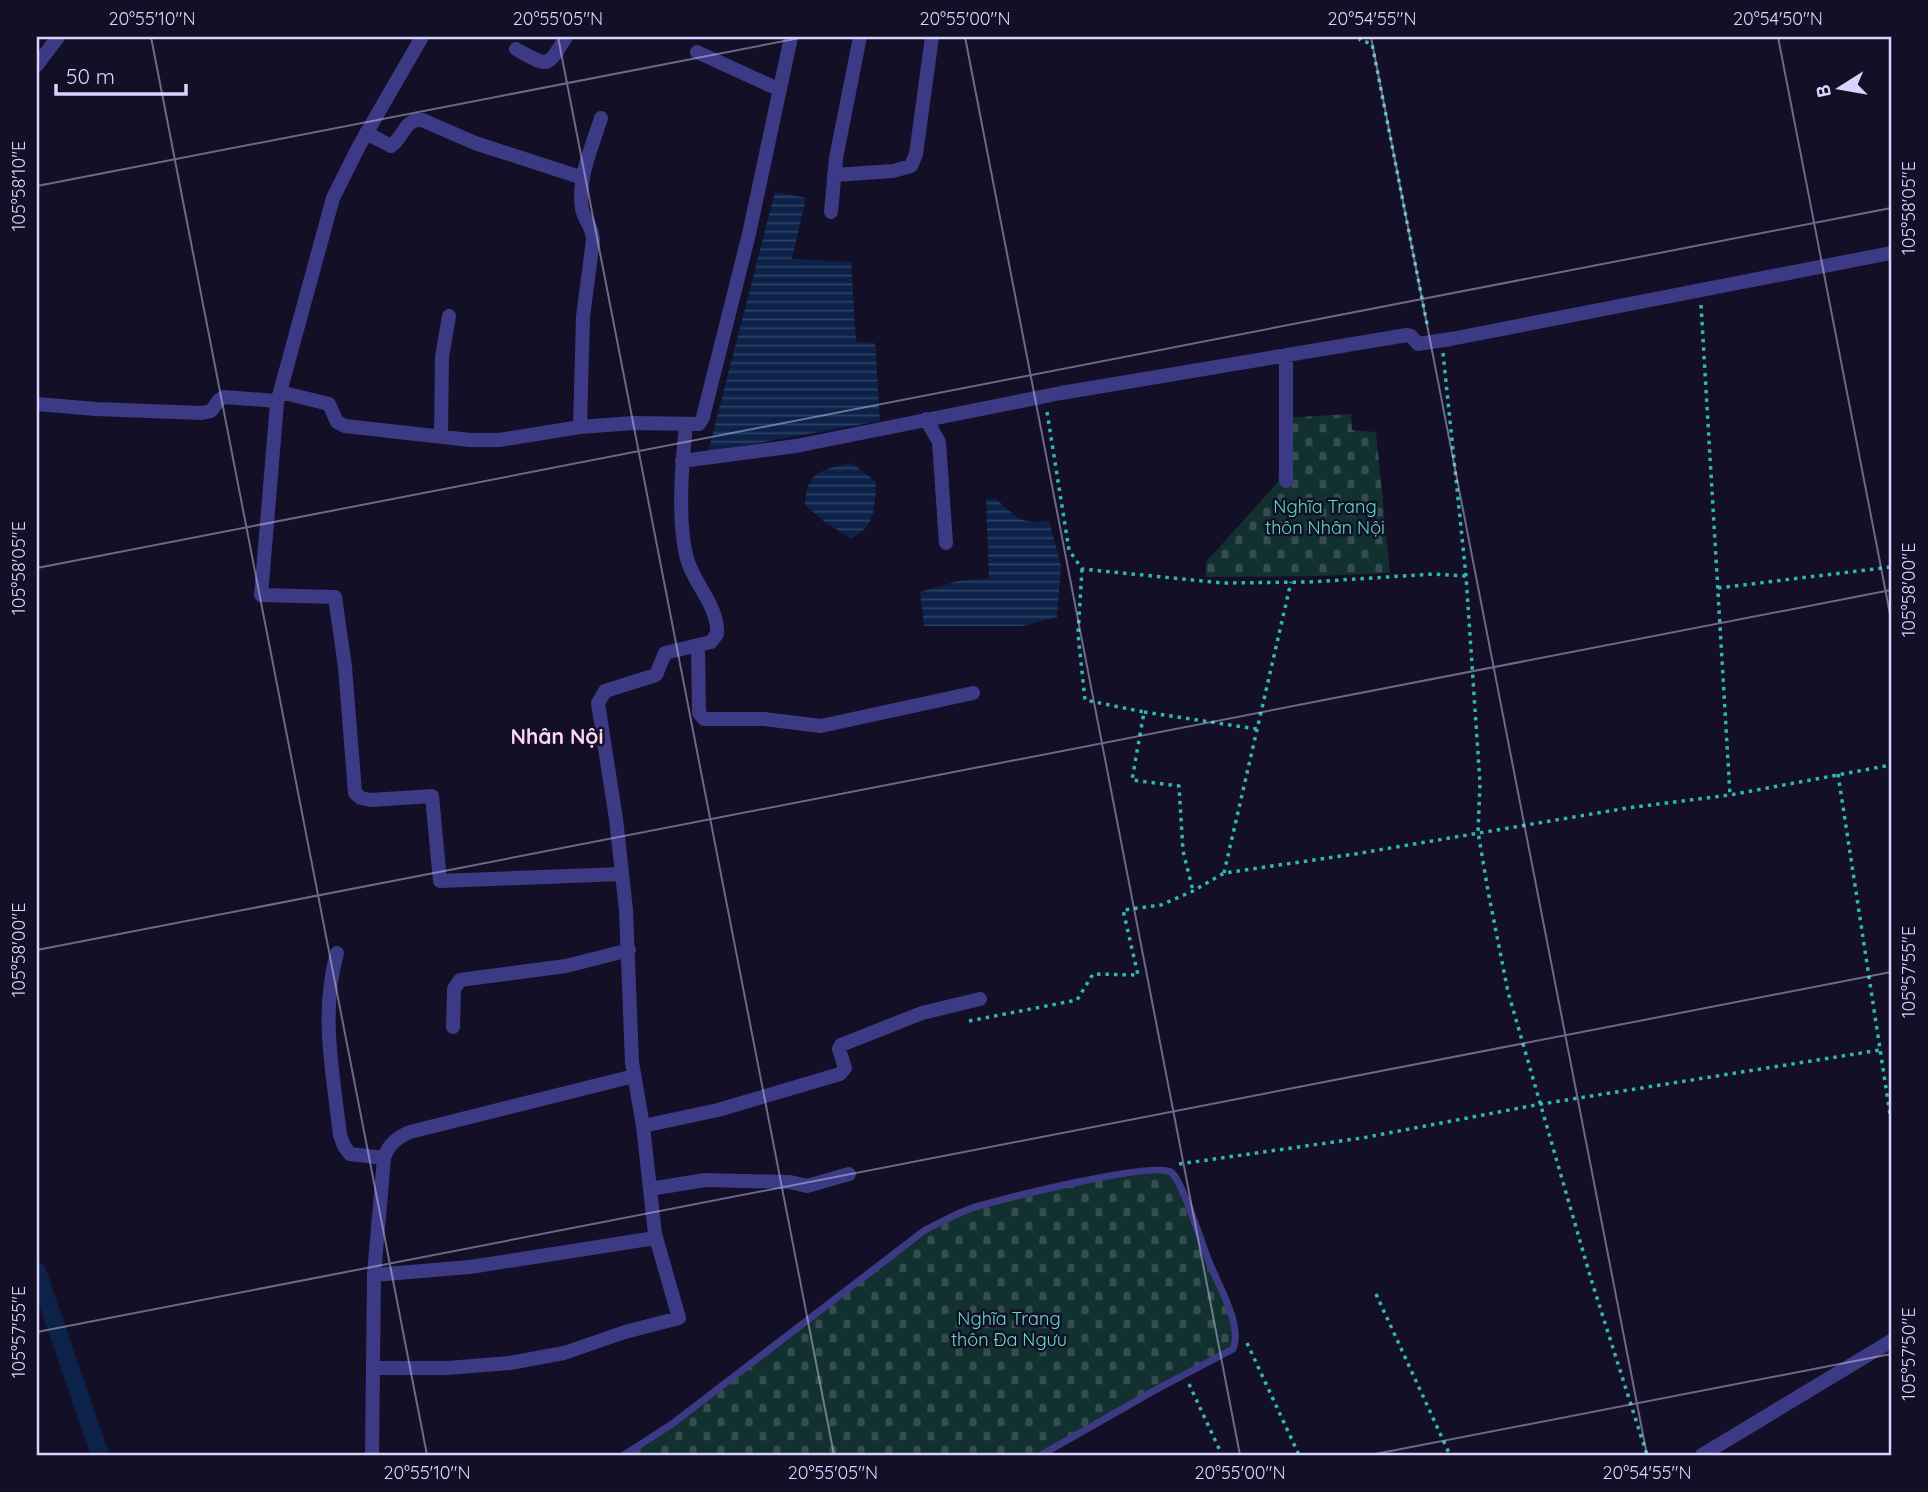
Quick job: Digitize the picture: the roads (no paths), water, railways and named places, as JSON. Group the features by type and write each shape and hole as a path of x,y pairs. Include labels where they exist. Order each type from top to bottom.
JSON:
{"street":[{"path":"37,65 58,37"},
{"path":"422,37 366,133 333,198 278,397 261,595 335,597 345,667 355,793 361,798 371,800 432,796 440,881 621,874"},
{"path":"516,49 546,63 552,60 566,37"},
{"path":"37,404 202,413 211,411 224,397 278,397 329,404 337,422 345,426 470,440 499,440 580,427 646,423 698,425 704,416 749,234 791,37"},
{"path":"831,212 834,175 860,37"},
{"path":"834,175 893,171 911,166 916,153 932,37"},
{"path":"697,52 780,90"},
{"path":"580,427 583,317 593,240 592,230 582,212 583,178 601,118"},
{"path":"366,133 391,146 396,143 408,124 422,120 475,143 583,178"},
{"path":"682,461 796,446 1044,396 1409,335 1416,343 1436,341 1891,253"},
{"path":"441,437 442,357 449,316"},
{"path":"1286,355 1286,481"},
{"path":"926,419 939,442 946,543"},
{"path":"373,1368 447,1368 510,1363 564,1353 625,1332 679,1318 655,1238 643,1126 634,1076 629,950 616,819 599,698 609,689 653,677 659,671 665,653 713,640 717,629 712,610 696,583 686,557 683,536 682,461 686,425"},
{"path":"698,645 699,713 704,719 764,719 821,726 973,693"},
{"path":"453,1027 454,989 460,980 566,966 629,950"},
{"path":"337,953 330,979 327,1023 340,1135 350,1154 384,1158"},
{"path":"643,1126 718,1110 840,1074 845,1068 839,1050 841,1045 922,1013 980,999"},
{"path":"372,1455 374,1275 384,1158 388,1148 410,1132 634,1076"},
{"path":"650,1189 705,1180 790,1182 807,1186 849,1174"},
{"path":"374,1275 470,1267 655,1238"},
{"path":"1702,1455 1891,1341"}],"lane":[{"path":"624,1455 673,1424 925,1230 968,1210 1070,1182 1156,1169 1170,1171 1177,1177 1232,1318 1237,1336 1233,1349 1041,1455"}],"water":[{"path":"775,192 806,198 792,259 851,262 856,342 875,343 880,421 708,452"},
{"path":"852,463 876,482 870,522 851,538 826,523 805,505 806,494 813,478 825,470"},
{"path":"986,499 996,499 1025,521 1049,521 1061,566 1057,617 1023,626 924,626 920,592 958,581 989,578"}],"waterway":[{"path":"37,1271 100,1455"}],"district":[{"name":"Nhân Nội","path":"557,737"}],"park label":[{"name":"Nghĩa Trang thôn Nhân Nội","path":"1325,517"},
{"name":"Nghĩa Trang thôn Đa Ngưu","path":"1009,1329"}]}
